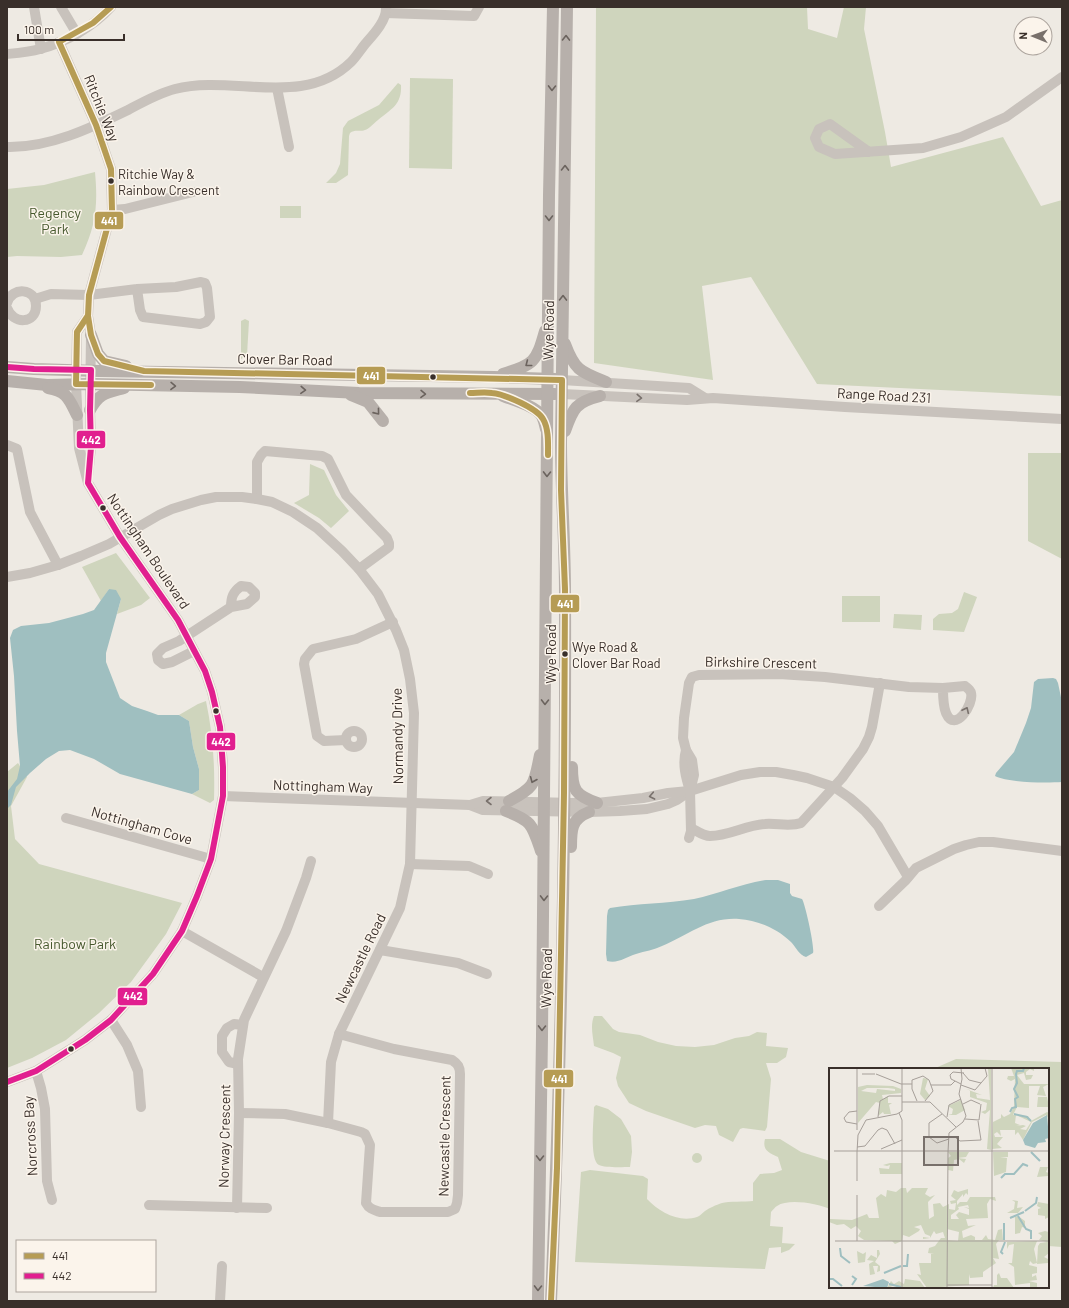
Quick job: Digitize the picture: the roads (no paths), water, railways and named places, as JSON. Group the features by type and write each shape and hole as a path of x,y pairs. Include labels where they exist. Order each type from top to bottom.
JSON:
{"main road":[{"name":"Wye Road","path":"538,1301 545,806 549,195 553,7"},
{"name":"Wye Road","path":"551,1301 557,1168 564,807 565,589 561,490 561,442 567,7"},
{"path":"494,377 523,368 531,363 540,350 549,316"},
{"path":"91,335 98,354 104,361 144,371"},
{"path":"563,337 570,357 576,367 585,374 606,382"},
{"name":"Clover Bar Road","path":"7,367 76,370 494,377 562,380"},
{"path":"12,382 59,390 66,394 77,416"},
{"name":"Clover Bar Road","path":"12,382 47,384 240,387 430,394 562,394"},
{"path":"90,410 95,400 102,395 134,385"},
{"path":"345,392 368,402 383,421"},
{"path":"494,393 524,404 538,413 542,417 548,435"},
{"path":"561,442 573,410 584,400 600,396"},
{"path":"544,859 535,833 529,823 507,806 524,793 535,779 545,729"},
{"path":"563,879 570,855 573,825 580,816 593,807 574,788 572,780 572,757 564,734"}],"street":[{"path":"34,7 41,49"},
{"path":"61,7 77,34"},
{"path":"7,54 41,49 77,34 105,14 111,7"},
{"path":"7,147 16,148 59,139 96,125 173,89 187,86 277,88 303,87 337,73 351,62 375,32 386,10 474,16 479,7"},
{"name":"Ritchie Way","path":"59,42 96,125 111,169 112,210 89,295 88,316 91,335 91,370"},
{"path":"869,152 830,124 819,129 815,138 819,147 835,154 869,152 923,148 961,137 1006,117 1062,77"},
{"path":"277,88 290,147"},
{"path":"112,210 125,209 193,192"},
{"path":"35,299 52,294 89,295 137,289 176,287 202,282 205,283 207,288 210,318 206,322 200,324 143,317 140,310 137,289"},
{"path":"7,303 11,296 19,291 28,292 35,299 36,304 34,314 26,320 21,321 12,317 7,308"},
{"path":"76,370 77,332 88,316"},
{"name":"Nottingham Boulevard","path":"7,1082 36,1071 86,1040 111,1020 153,974 182,931 198,896 211,859 223,796 222,748 218,714 205,671 178,620 120,537 88,483 79,448 76,370"},
{"path":"88,483 91,447 91,370"},
{"name":"Range Road 231","path":"562,380 689,388 705,398"},
{"name":"Range Road 231","path":"562,394 687,400 705,398 1062,419"},
{"path":"7,445 17,449 30,512 58,565"},
{"path":"257,499 257,462 261,454 265,451 322,456 328,458 346,495 387,538 389,542 389,547 359,569"},
{"name":"Normandy Drive","path":"7,577 30,573 58,565 98,550 158,515 201,500 216,497 242,497 272,502 293,512 317,528 359,569 378,594 393,622 404,650 410,679 413,706 412,803"},
{"path":"194,651 172,662 163,664 158,660 157,654 163,648 179,641 231,607"},
{"path":"346,740 324,741 317,736 304,664 305,659 313,649 356,639 393,622"},
{"name":"Birkshire Crescent","path":"689,838 691,828 690,791 686,780 684,760 686,750 683,738 689,683 692,677 724,674 779,674 943,688"},
{"path":"691,828 703,835 709,836 720,835 742,828 763,824 797,825 801,823 834,787 853,763 869,737 880,683"},
{"name":"Nottingham Way","path":"223,796 470,805 483,801 507,806 593,807 620,811 646,809 677,800 690,791 741,775 760,772 776,772 807,778 834,787 850,798 865,811 884,834 908,877"},
{"name":"Newcastle Road","path":"328,1123 331,1062 339,1034 400,908 410,864 412,803"},
{"name":"Nottingham Cove","path":"66,818 211,859"},
{"path":"879,906 916,868 954,849 979,842 1062,851"},
{"name":"Norway Crescent","path":"237,1208 239,1113 238,1064 244,1020 286,931 311,861"},
{"path":"410,864 469,866 488,874"},
{"path":"182,931 263,978"},
{"path":"380,950 458,963 486,974"},
{"path":"111,1020 127,1045 138,1071 141,1107"},
{"name":"Norway Crescent","path":"238,1064 229,1062 222,1052 222,1036 227,1028 234,1024 243,1025"},
{"name":"Newcastle Crescent","path":"239,1113 286,1114 328,1123 365,1134 370,1145 366,1203 368,1207 373,1210 380,1212 448,1212 455,1209 458,1196 460,1069 458,1064 452,1060 401,1050 339,1034"},
{"name":"Norcross Bay","path":"36,1071 45,1109 47,1181 52,1200"},
{"name":"Norway Crescent","path":"149,1205 267,1208"},
{"path":"220,1301 222,1266"}],"water":[{"path":"109,589 116,590 121,599 106,653 106,662 120,698 132,706 158,715 179,715 189,721 193,747 199,769 199,790 192,794 120,774 94,759 70,750 59,751 46,759 16,787 11,805 7,809 7,792 17,779 20,766 10,638 13,630 21,626 49,623 94,610"},
{"path":"1038,679 1056,679 1058,683 1062,702 1062,782 1018,781 995,776 1014,752 1031,708 1034,682"},
{"path":"766,880 778,880 790,884 790,893 792,896 802,899 813,943 813,953 806,957 804,956 799,953 791,942 785,937 760,923 739,919 728,919 708,924 656,949 636,954 615,962 607,961 607,916 610,908 694,899"}],"place":[{"name":"Ritchie Way & Rainbow Crescent","path":"111,181"},
{"name":"Wye Road & Clover Bar Road","path":"565,654"}],"park label":[{"name":"Regency Park","path":"55,220"},
{"name":"Rainbow Park","path":"75,943"}]}
